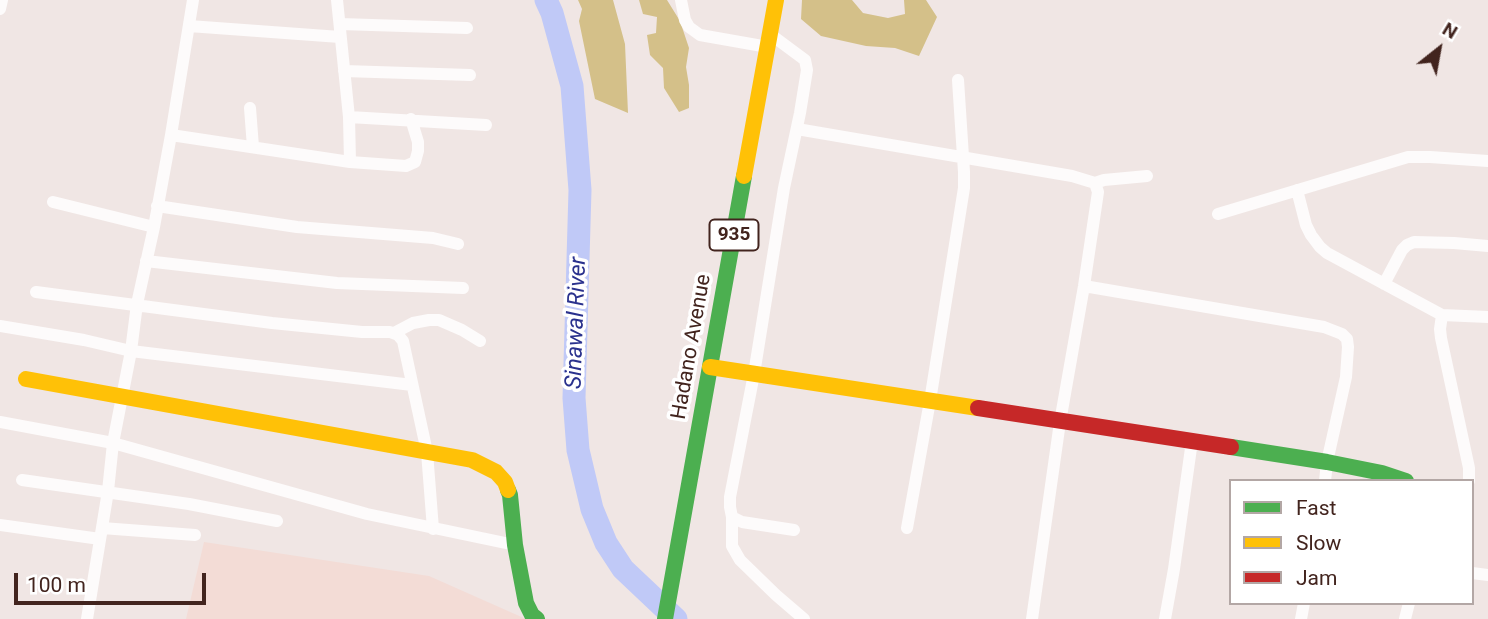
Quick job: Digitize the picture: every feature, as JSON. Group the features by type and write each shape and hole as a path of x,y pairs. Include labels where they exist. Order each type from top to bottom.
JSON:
{"street":[{"path":"0,9 2,0"},
{"path":"87,619 113,443 137,304 171,135 193,0"},
{"path":"337,0 349,117 349,162"},
{"path":"681,0 685,20 694,32 711,38 769,41 802,58 807,64 730,497 733,546 740,560 804,619"},
{"name":"Hadano Avenue","path":"665,619 776,0"},
{"path":"189,26 340,31 467,28"},
{"path":"344,71 470,75"},
{"path":"907,528 964,188 958,80"},
{"path":"250,107 253,147"},
{"path":"349,117 486,125"},
{"path":"171,135 349,162 406,166 411,165 417,158 418,151 411,119"},
{"path":"797,129 1072,176 1096,183 1147,176"},
{"path":"1218,214 1408,157 1488,162"},
{"path":"1031,619 1060,422 1084,286 1098,192 1096,183"},
{"path":"1297,190 1306,225 1327,253 1442,315 1488,317"},
{"path":"53,202 154,227"},
{"path":"157,206 297,227 433,239 458,244"},
{"path":"1384,284 1402,250 1414,242 1488,246"},
{"path":"146,261 337,283 463,288"},
{"path":"1084,286 1324,327 1342,334 1347,340 1347,368 1325,479"},
{"path":"36,292 324,329 394,333 413,323 439,320 480,341"},
{"path":"1442,315 1441,338 1469,468 1469,479"},
{"path":"0,326 131,351 412,385"},
{"path":"394,333 403,341 427,452 433,529"},
{"path":"710,367 1327,462 1400,479"},
{"path":"26,379 472,460 496,472 505,481 510,495 515,545 526,603 528,610 537,619"},
{"path":"0,422 113,443 367,514 515,545"},
{"path":"1164,619 1174,569 1192,441"},
{"path":"22,480 108,491 276,521"},
{"path":"732,517 748,524 794,530"},
{"path":"0,525 101,533 195,535"}],"shaded area":[{"path":"578,0 613,0 625,44 628,113 595,99 579,21 582,9"},
{"path":"639,0 667,0 680,21 689,48 686,67 689,108 679,112 664,88 663,68 650,55 647,35 656,33 657,17 643,14"},
{"path":"802,0 852,0 863,13 888,18 905,14 904,0 926,0 937,17 919,56 895,48 866,46 821,36 801,19"},
{"path":"204,542 429,576 526,619 186,619"}],"waterway":[{"name":"Sinawal River","path":"546,0 572,86 580,190 574,398 578,450 592,509 606,543 623,569 676,619"}],"traffic: fast":[{"path":"665,619 744,176"},
{"path":"1231,447 1327,462 1400,479"},
{"path":"508,490 526,603 537,619"}],"traffic: slow":[{"path":"744,176 776,0"},
{"path":"710,367 978,408"},
{"path":"26,379 472,460 496,472 508,490"}],"traffic: jam":[{"path":"978,408 1231,447"}]}
